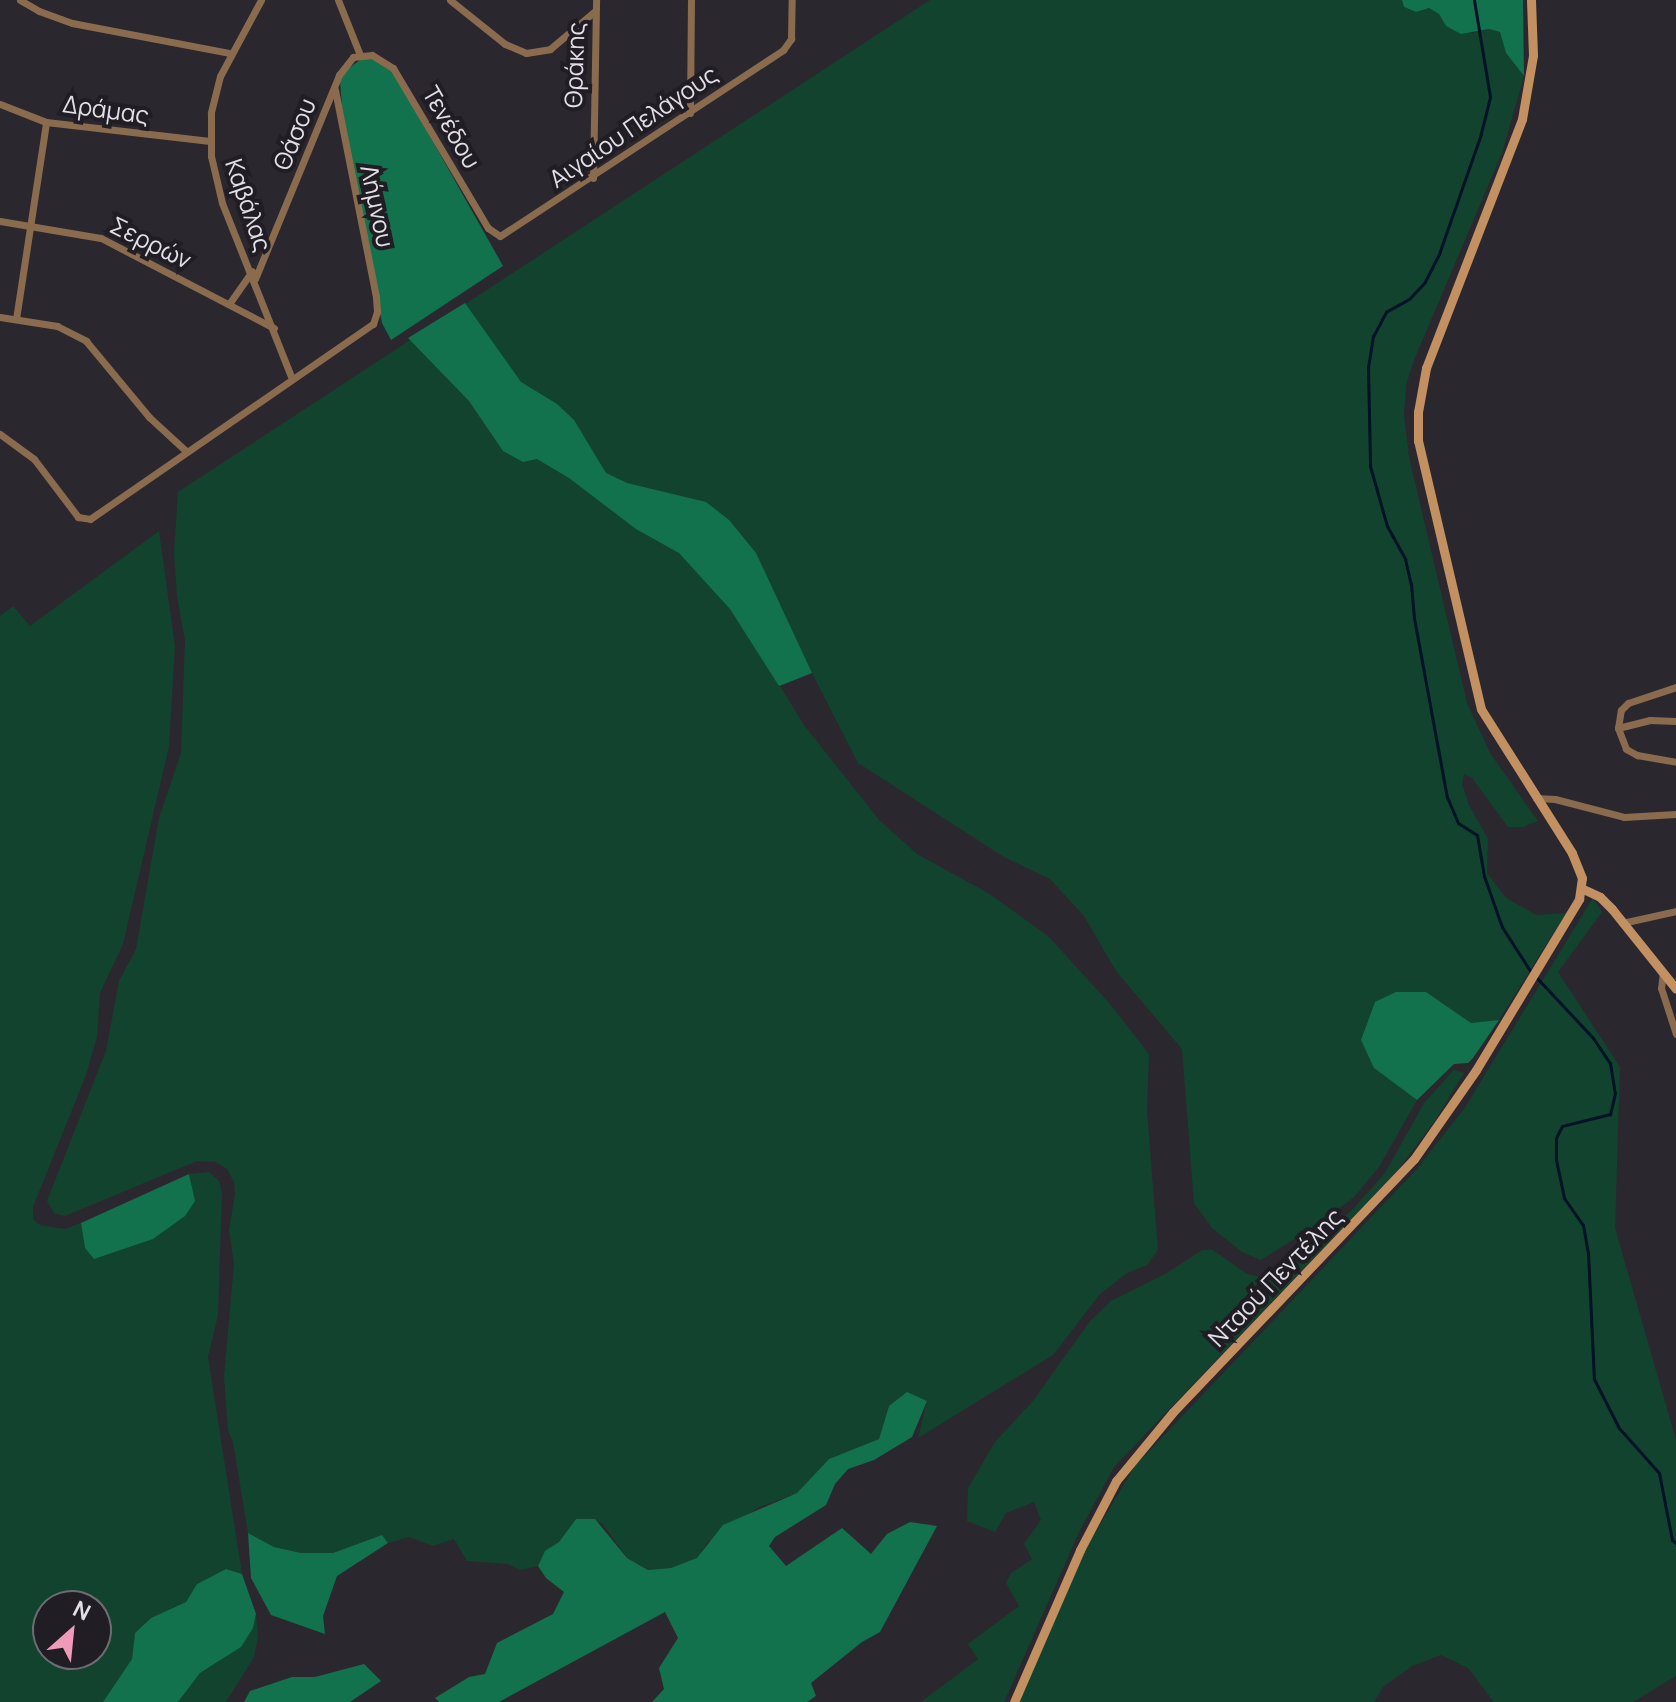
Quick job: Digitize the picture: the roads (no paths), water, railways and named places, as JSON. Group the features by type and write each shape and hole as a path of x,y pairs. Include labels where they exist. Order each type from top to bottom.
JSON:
{"street":[{"path":"20,0 72,23 230,53"},
{"name":"Καβάλας","path":"261,0 230,53 215,94 210,141 217,190 292,379"},
{"path":"338,0 360,55"},
{"path":"450,0 505,44 526,53 550,49 595,11"},
{"name":"Θράκης","path":"593,178 596,0"},
{"path":"690,113 691,0"},
{"name":"Αιγαίου Πελάγους","path":"497,236 593,178 789,44 792,0"},
{"path":"1531,0 1533,55 1522,119 1426,368 1418,412 1418,441 1481,709 1579,867 1581,888 1600,897 1676,989"},
{"name":"Θάσου","path":"229,304 253,275 347,61 360,55"},
{"name":"Τενέδου","path":"360,55 375,56 393,68 488,228 497,236"},
{"name":"Λήμνου","path":"292,379 367,329 376,319 377,303 334,88"},
{"name":"Δράμας","path":"0,104 46,122 210,141"},
{"path":"16,319 46,122"},
{"name":"Σερρών","path":"0,221 83,233 112,242 274,328"},
{"path":"0,317 57,326 86,341 149,417 186,451"},
{"path":"0,434 34,459 73,513 86,520 292,379"},
{"path":"1676,687 1628,703 1621,710 1618,728 1626,749 1637,755 1676,762"},
{"path":"1618,728 1650,720 1676,721"},
{"path":"1536,798 1555,799 1624,817 1676,814"},
{"name":"Νταού Πεντέλης","path":"1014,1702 1080,1550 1116,1481 1173,1412 1414,1159 1572,915 1581,888"},
{"path":"1622,923 1676,911"},
{"path":"1663,972 1661,988 1676,1034"}],"waterway":[{"path":"1474,0 1490,97 1481,134 1439,254 1425,282 1409,299 1386,312 1373,336 1368,367 1370,466 1387,526 1405,559 1411,584 1414,618 1447,797 1458,823 1477,835 1484,876 1502,927 1531,972"},
{"path":"1536,977 1593,1038 1610,1063 1615,1093 1610,1114 1562,1126 1556,1138 1556,1160 1564,1198 1583,1225 1588,1253 1594,1379 1619,1428 1659,1473 1672,1540 1676,1543"}]}
